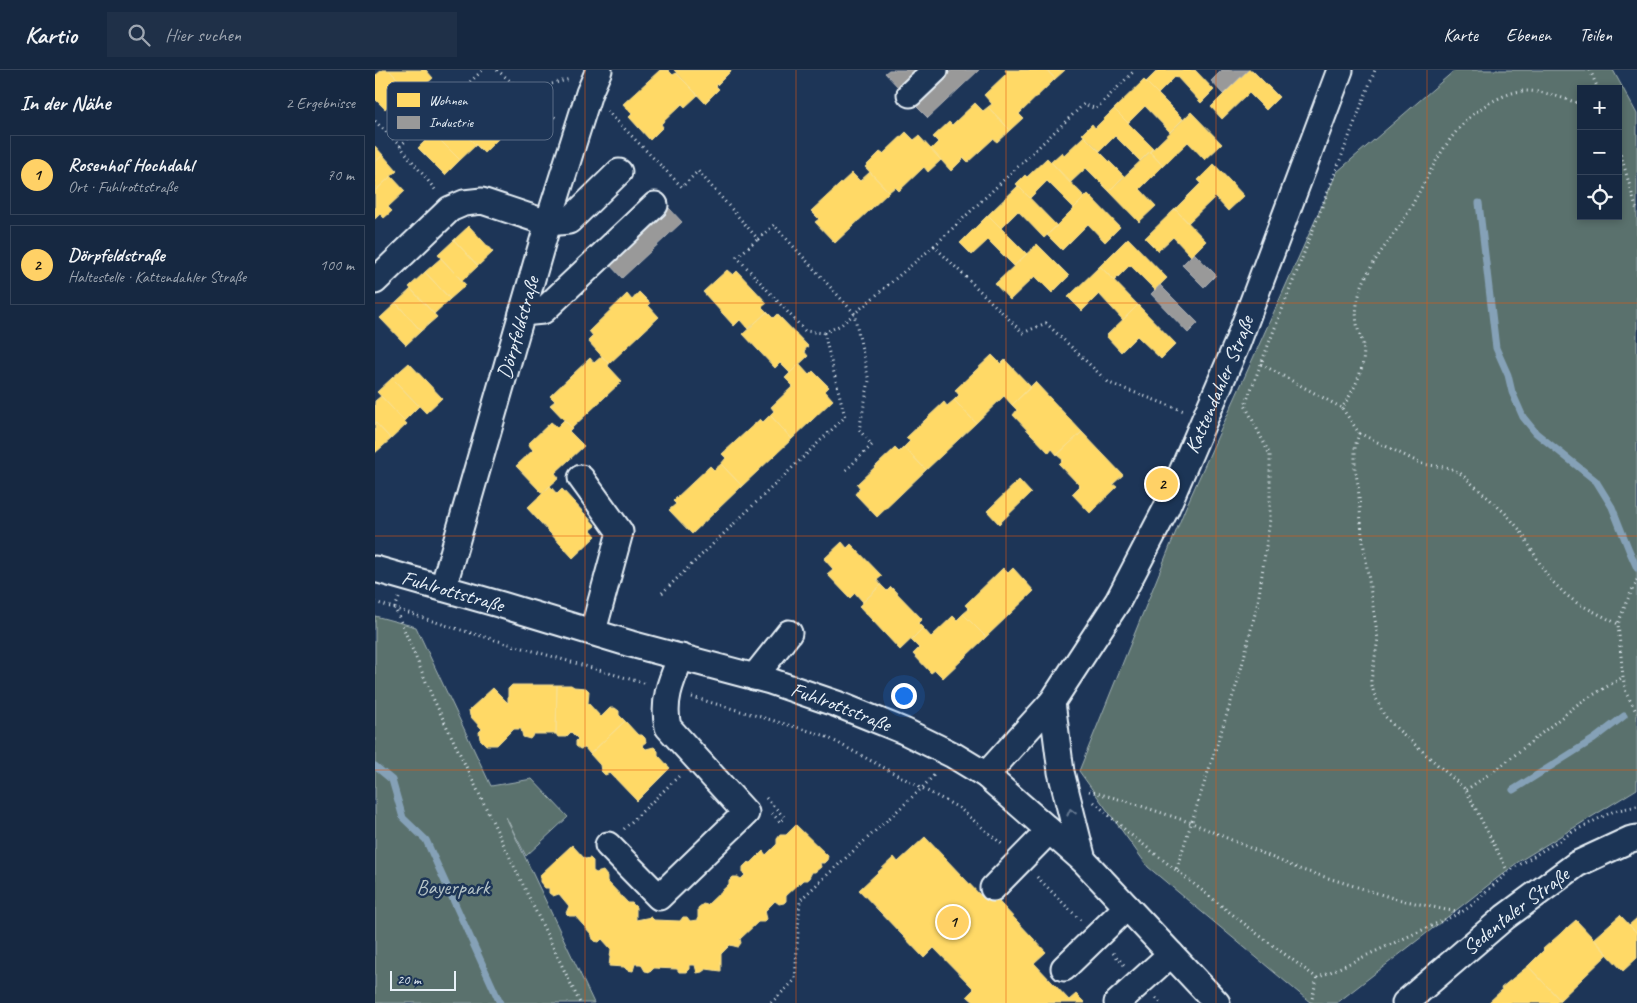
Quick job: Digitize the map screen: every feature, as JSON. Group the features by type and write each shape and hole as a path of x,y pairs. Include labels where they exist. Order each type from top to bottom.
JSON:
{"street":[{"name":"Dörpfeldstraße","path":"443,588 548,223 577,132 581,85 599,70"},
{"path":"910,94 935,70"},
{"name":"Kattendahler Straße","path":"986,775 1052,702 1118,601 1166,509 1240,335 1340,70"},
{"path":"375,281 450,209 463,203 482,202 548,223 569,221 619,172"},
{"path":"522,313 543,312 655,205"},
{"path":"581,478 620,532 593,632"},
{"name":"Fuhlrottstraße","path":"375,569 754,677 845,707 904,731 953,755 986,775 1083,860 1217,1003"},
{"path":"754,677 789,633"},
{"path":"608,845 659,897 746,813 667,726 665,713 668,690 681,657"},
{"path":"1052,702 1063,780 1083,860"},
{"path":"993,888 1049,830"},
{"name":"Sedentaler Straße","path":"1405,1003 1505,917 1577,864 1637,838"},
{"path":"1063,968 1127,907"},
{"path":"1117,1003 1171,954"}],"path":[{"path":"470,82 483,70"},
{"path":"497,70 512,82"},
{"path":"844,472 872,445 859,430 869,382 854,313 774,225 737,257 805,331 825,333 841,325 854,313 934,246 1084,104 1096,109 1135,70"},
{"path":"1176,870 1239,677 1257,602 1271,520 1270,455 1245,406 1375,70"},
{"path":"1590,70 1597,85"},
{"path":"553,86 581,85 681,186 698,171 758,238"},
{"path":"1342,408 1361,370 1363,344 1356,322 1356,307 1362,285 1367,272 1399,227 1439,154 1467,119 1500,97 1519,91 1549,94 1577,103"},
{"path":"553,117 577,132"},
{"path":"375,121 387,133"},
{"path":"394,140 450,209"},
{"path":"400,146 407,140"},
{"path":"1622,160 1637,212"},
{"path":"934,246 1023,333 1046,323 1109,383 1205,419"},
{"path":"662,593 845,417 825,333"},
{"path":"1261,364 1342,408 1359,433 1422,464 1450,468 1460,473 1505,513 1520,530 1548,577 1565,594 1577,603 1618,624"},
{"path":"1359,433 1355,447 1355,469 1362,535 1378,639 1371,681 1374,694 1384,715 1394,726 1465,790 1508,872"},
{"path":"406,578 395,608 432,696 580,1003"},
{"path":"1637,580 1618,624 1626,693 1637,713"},
{"path":"375,602 454,628 823,735 959,808 1021,860 1161,1003"},
{"path":"1465,790 1501,766 1578,704 1623,677"},
{"path":"771,1003 795,980 800,900 921,788 953,755"},
{"path":"608,845 697,759"},
{"path":"1063,780 1090,792 1126,801 1192,823 1299,869 1393,898 1462,912"},
{"path":"1090,792 1092,801 1131,835 1317,978"},
{"path":"1317,978 1462,912 1508,872 1574,831 1614,811 1637,806"},
{"path":"1311,1003 1317,978"}],"green space":[{"path":"1455,70 1613,70 1621,85 1577,85 1577,220 1622,220 1622,86 1637,114 1637,789 1518,862 1337,1003 1311,1003 1148,867 1079,771 1185,509 1337,172"},
{"name":"Bayerpark","path":"375,616 416,627 491,786 532,779 568,817 526,856 506,817 594,1003 375,1003"}],"building: Wohnen":[{"path":"382,70 389,70 401,82 387,82 387,107 385,109 375,99 375,76"},
{"path":"389,70 426,70 433,78 429,82 400,82"},
{"path":"660,70 668,70 673,75 676,73 698,95 685,107 682,104 661,124 663,127 650,140 629,117 632,114 623,104"},
{"path":"674,70 732,70 716,86 719,89 705,103"},
{"path":"1005,70 1047,70 1055,79 1019,114 1023,118 1010,130 988,107 992,104 984,95 1007,73"},
{"path":"1047,70 1065,70 1055,79"},
{"path":"1158,70 1195,70 1214,90 1201,103 1176,76 1158,94 1146,82"},
{"path":"1248,70 1252,70 1279,97 1266,110 1249,93 1222,119 1211,107"},
{"path":"1144,80 1183,119 1170,132 1145,106 1128,123 1114,109"},
{"path":"975,103 983,111 988,107 1010,130 997,142 993,139 968,162 964,158 951,171 931,149 938,142 933,137 949,122 952,125"},
{"path":"1114,109 1153,148 1140,161 1115,136 1100,151 1082,134 1092,124 1095,128"},
{"path":"1191,112 1222,144 1205,160 1188,142 1163,166 1150,152"},
{"path":"906,132 914,140 919,136 941,160 928,172 924,167 899,191 895,187 889,192 865,167 880,152 883,154"},
{"path":"1084,136 1124,176 1109,191 1086,168 1070,183 1051,162 1062,152 1064,155"},
{"path":"426,140 440,140 460,160 445,175 418,148"},
{"path":"440,140 471,140 476,145 460,160"},
{"path":"471,140 497,140 484,153"},
{"path":"375,146 383,155 375,162"},
{"path":"1150,152 1163,166 1140,189 1156,206 1139,222 1109,191"},
{"path":"383,155 397,171 375,191 375,162"},
{"path":"1047,158 1085,197 1074,208 1047,181 1030,198 1016,184 1025,175 1027,177"},
{"path":"1214,164 1244,196 1228,211 1215,197 1188,223 1175,209 1201,183 1198,180"},
{"path":"870,172 889,192 835,243 815,222 819,219 811,211 852,173 860,181"},
{"path":"391,176 405,191 388,207 392,211 384,218 380,214 375,219 375,191"},
{"path":"1018,186 1057,226 1044,238 1018,211 1001,228 988,215"},
{"path":"1088,194 1120,227 1105,242 1088,224 1062,250 1047,235"},
{"path":"1175,209 1206,241 1191,256 1173,237 1158,251 1145,238"},
{"path":"988,215 1027,254 1014,266 988,240 972,255 960,243"},
{"path":"469,226 493,252 478,266 454,240"},
{"path":"1128,238 1167,278 1155,290 1130,265 1114,281 1100,266"},
{"path":"454,240 478,266 462,281 438,255"},
{"path":"1037,244 1069,276 1052,293 1035,276 1010,300 995,284"},
{"path":"441,258 466,285 450,299 425,272"},
{"path":"1100,266 1138,305 1123,320 1099,294 1082,311 1068,297"},
{"path":"727,270 733,275 737,271 767,303 762,307 767,312 748,329 740,320 734,326 703,292"},
{"path":"425,272 450,299 434,314 409,287"},
{"path":"411,289 437,317 421,331 396,303"},
{"path":"639,292 650,303 648,305 659,317 609,364 588,341 593,336 589,331 627,294 632,300"},
{"path":"396,303 421,331 406,345 380,318"},
{"path":"1138,305 1176,344 1161,359 1137,336 1121,352 1106,336"},
{"path":"767,312 773,318 777,314 808,346 804,351 808,356 790,373 780,363 775,368 743,334"},
{"path":"992,355 1001,364 1005,360 1031,387 1012,405 1004,396 976,423 954,400 959,395 955,390"},
{"path":"602,356 609,364 608,366 622,381 572,428 550,405 555,401 550,396 590,358 594,363"},
{"path":"409,363 442,398 426,413 392,378"},
{"path":"799,364 809,375 813,371 829,387 825,391 833,400 792,439 770,415 774,411 771,407 793,386 785,378"},
{"path":"392,378 419,406 404,421 377,392"},
{"path":"1035,382 1082,432 1057,455 1052,449 1049,453 1013,415 1017,410 1012,405"},
{"path":"381,396 407,424 391,439 375,422 375,401"},
{"path":"954,400 976,423 926,470 904,447 910,441 906,438 944,402 947,406"},
{"path":"770,415 792,439 742,486 721,464 726,458 722,454 760,419 763,422"},
{"path":"564,420 572,428 569,431 584,446 555,473 559,478 542,493 516,466 533,450 528,444 551,422 557,427"},
{"path":"375,422 391,439 375,453"},
{"path":"1082,432 1123,475 1113,484 1117,487 1090,513 1072,494 1080,486 1059,464 1063,460 1057,455"},
{"path":"904,447 926,470 877,517 855,494 860,488 857,484 895,448 899,452"},
{"path":"721,464 742,486 692,534 669,510 676,504 673,501 710,466 714,470"},
{"path":"1019,480 1031,493 999,524 987,511"},
{"path":"550,486 557,494 562,489 596,526 591,530 596,536 573,558 527,508"},
{"path":"842,542 847,548 851,544 882,576 877,580 881,585 863,602 855,593 850,598 827,574 833,569 824,559"},
{"path":"1003,568 1008,573 1013,568 1034,591 986,637 963,614 969,609 965,605"},
{"path":"881,585 887,591 891,587 922,619 918,623 923,628 900,650 859,606"},
{"path":"963,614 986,637 943,678 935,670 931,673 913,654 919,648 911,640 923,628 931,637 953,616 957,620"},
{"path":"512,685 557,685 556,734 534,734 530,739 523,737 521,729 513,729 497,745 486,745 480,739 479,732 482,729 470,716 469,710 493,688 508,703 508,689"},
{"path":"557,685 586,688 589,691 588,703 601,717 610,708 615,708 625,721 590,754 585,748 580,749 576,746 578,739 571,732 566,737 558,737 556,734"},
{"path":"625,721 638,735 642,735 645,738 646,742 642,745 646,749 654,747 658,751 658,755 670,768 637,801 610,773 605,775 601,771 600,765 590,754"},
{"path":"796,825 828,856 827,860 824,863 820,863 821,867 812,872 808,880 803,880 786,896 784,903 779,904 775,901 765,911 767,919 764,922 758,922 740,939 741,943 738,947 730,945 721,954 721,971 706,969 697,973 695,965 689,965 689,969 686,972 679,972 677,969 654,968 650,972 645,971 641,964 635,964 633,971 627,970 624,967 609,966 611,949 602,939 599,942 594,941 592,935 575,916 569,916 566,913 569,906 559,894 553,896 549,893 549,888 545,888 540,882 540,875 572,845 585,859 590,858 593,861 593,871 596,873 603,871 607,876 607,881 628,903 632,903 636,907 636,920 651,917 654,920 680,921 683,917 687,917 690,921 698,920 698,908 703,904 707,905 729,884 733,877 741,879 745,875 743,867 748,862 751,863 763,851 766,855 777,844 777,839 780,835 786,835"},
{"path":"925,837 981,896 988,890 1046,952 1034,963 1069,1000 1076,994 1085,1003 975,1003 967,996 974,989 934,948 924,958 859,890 894,857 898,862"},
{"path":"1620,915 1637,933 1637,958 1623,971 1593,939"},
{"path":"1637,918 1637,933 1629,925"},
{"path":"1576,920 1608,954 1560,1000 1528,966 1543,949"},
{"path":"1528,966 1560,1000 1556,1003 1488,1003 1502,990 1501,988"}],"building: Industrie":[{"path":"889,70 918,70 899,88 885,73"},
{"path":"952,70 979,70 928,118 915,105"},
{"path":"1222,70 1248,70 1223,94 1211,81"},
{"path":"669,208 682,222 622,278 609,264"},
{"path":"1194,253 1216,275 1204,287 1182,265"},
{"path":"1160,285 1198,323 1188,333 1151,294"}],"waterway":[{"path":"1479,203 1496,348 1508,375 1512,392 1523,417 1536,433 1596,481 1612,507 1637,568"},
{"path":"1513,790 1594,739 1624,716"},
{"path":"375,766 392,780 403,818 426,840 500,1003"}],"place":[{"name":"Dörpfeldstraße","path":"1162,484"},
{"name":"Rosenhof Hochdahl","path":"953,922"}]}
